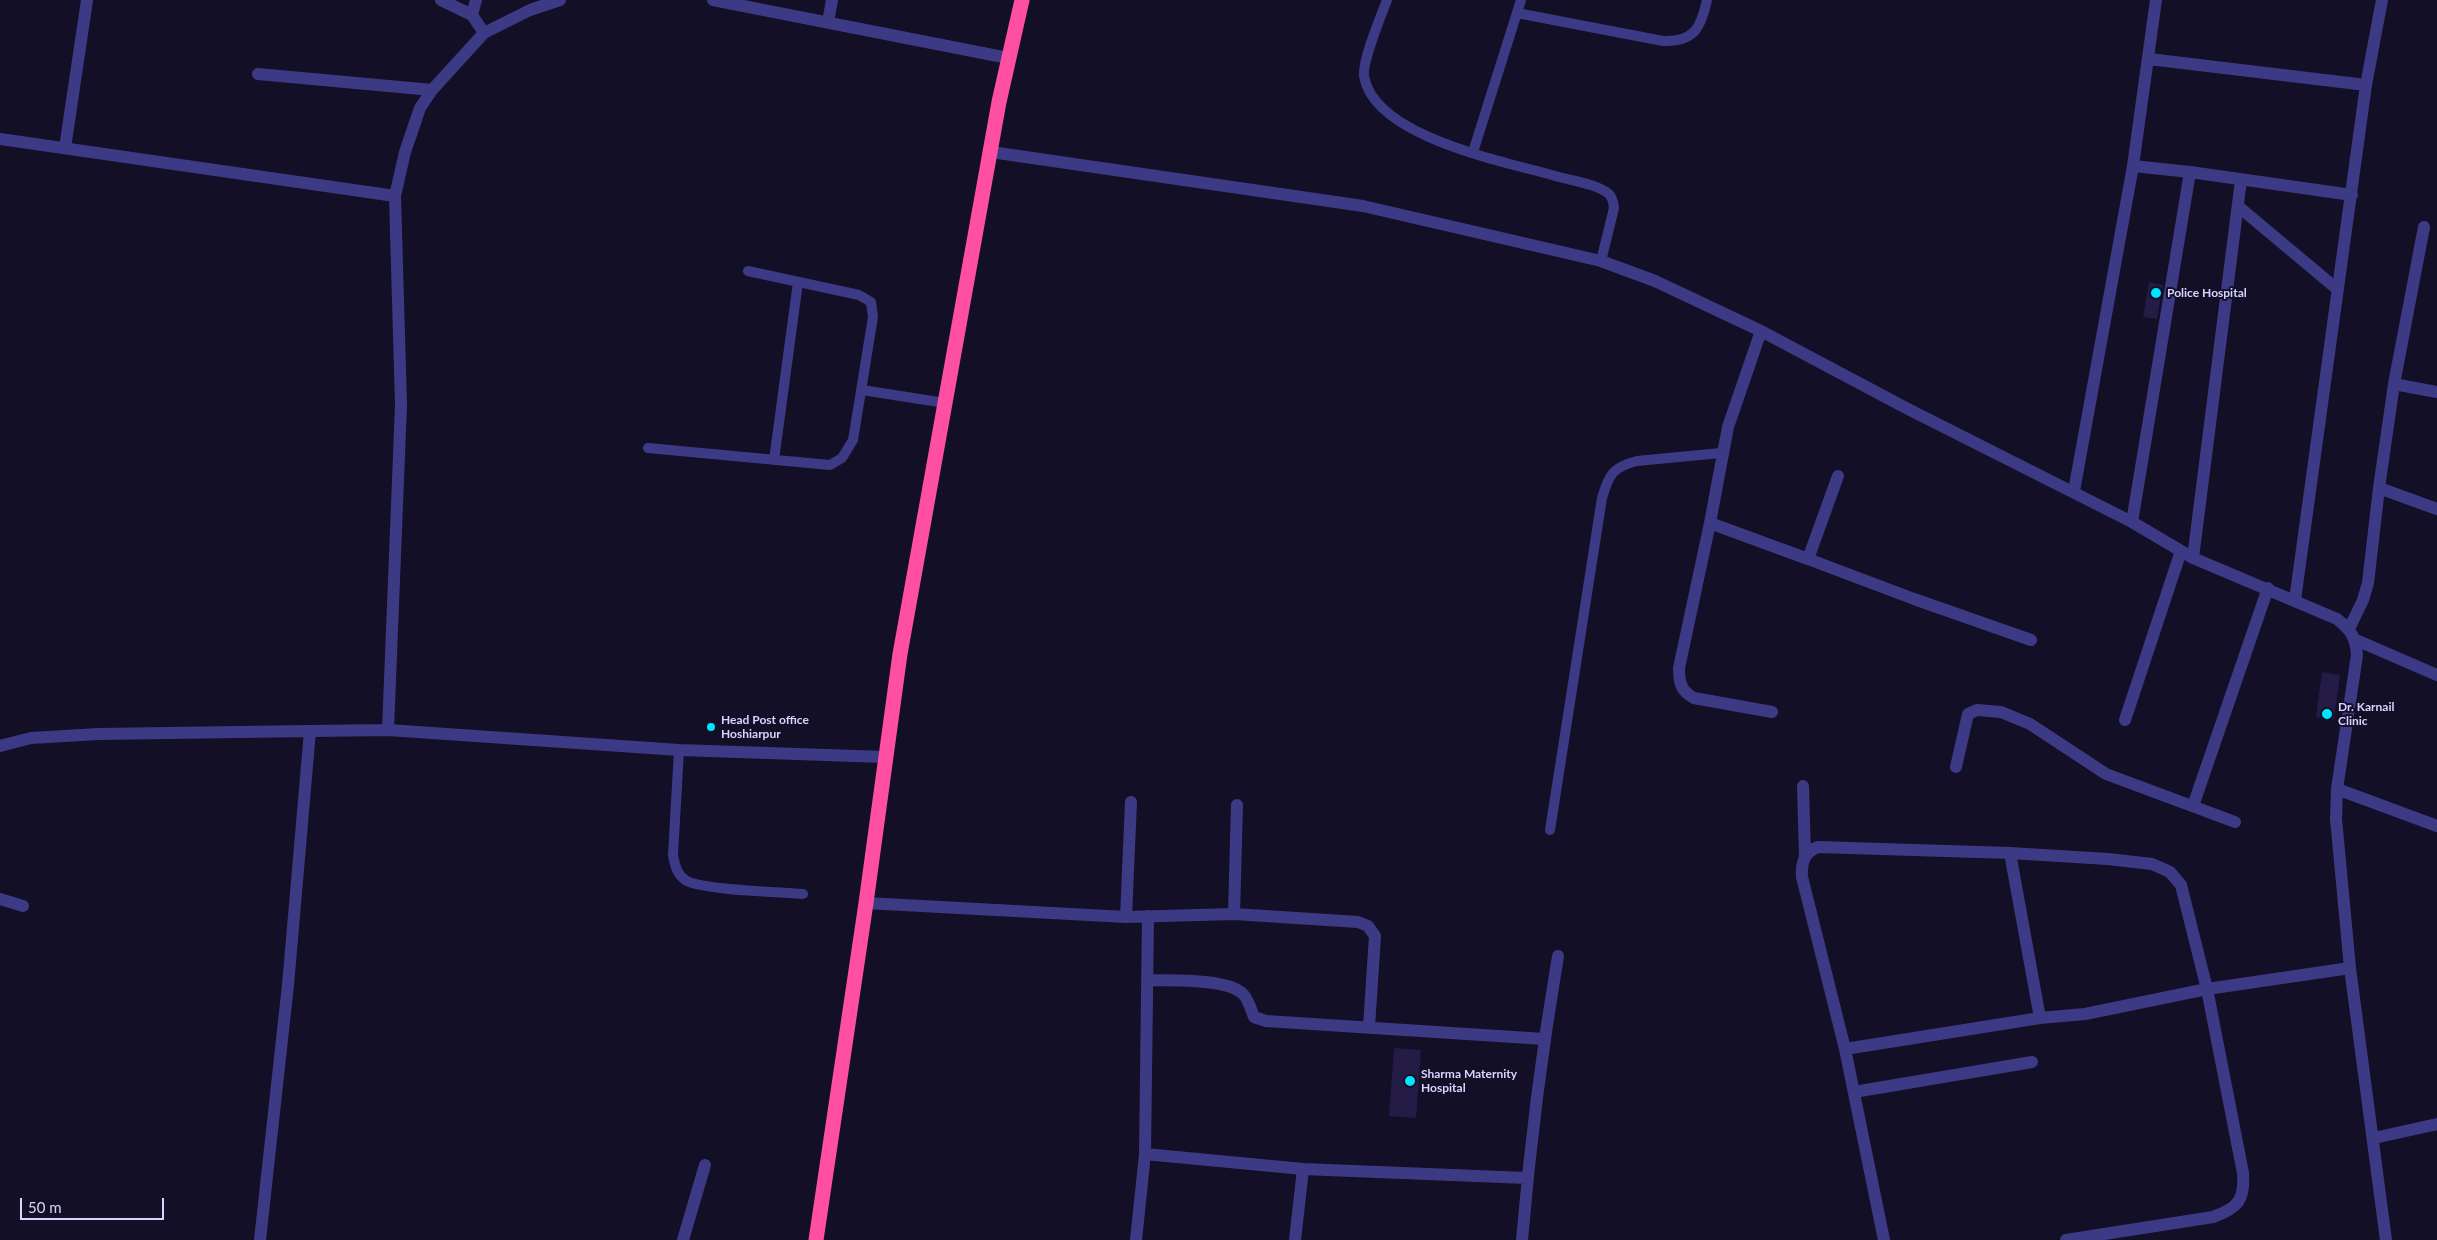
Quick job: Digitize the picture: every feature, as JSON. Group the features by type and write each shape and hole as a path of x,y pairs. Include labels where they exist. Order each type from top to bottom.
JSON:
{"highway":[{"path":"816,1240 866,903 900,654 1008,58 1022,0"}],"street":[{"path":"65,148 87,0"},
{"path":"441,0 472,16 484,33"},
{"path":"472,16 476,0"},
{"path":"388,730 401,405 395,196 412,127 420,108 432,90 484,33 530,10 560,0"},
{"path":"713,0 1008,58"},
{"path":"828,22 832,0"},
{"path":"2074,491 2133,166 2156,0"},
{"path":"2296,600 2336,289 2352,195 2366,85 2382,0"},
{"path":"2149,59 2366,85"},
{"path":"258,74 432,90"},
{"path":"0,140 395,196"},
{"path":"991,152 1363,206 1601,261 1656,281 1761,331 1906,408 2074,491 2193,558 2268,588 2337,619 2349,629 2356,640 2356,655 2337,789 2336,819 2350,968 2386,1240"},
{"path":"2133,166 2190,172 2352,195"},
{"path":"2132,522 2190,172"},
{"path":"2193,558 2241,180"},
{"path":"2239,207 2336,289"},
{"path":"2349,629 2364,600 2368,583 2394,384 2424,227"},
{"path":"1761,331 1728,427 1721,454 1710,523 1679,668 1679,682 1684,692 1694,698 1772,712"},
{"path":"2394,384 2437,392"},
{"path":"1808,559 1838,476"},
{"path":"2379,488 2437,509"},
{"path":"1710,523 1914,599 2031,640"},
{"path":"2125,720 2181,550"},
{"path":"2193,806 2268,588"},
{"path":"2356,640 2437,675"},
{"path":"1956,766 1968,714 1977,710 1988,709 2001,712 2030,724 2106,774 2235,822"},
{"path":"0,746 31,738 98,734 388,730 679,750 885,756"},
{"path":"260,1240 288,985 310,731"},
{"path":"1803,786 1804,856 1801,868 1802,877 1845,1049 1884,1240"},
{"path":"2337,789 2437,826"},
{"path":"1126,917 1131,802"},
{"path":"1234,914 1236,804"},
{"path":"1804,856 1811,849 1818,847 2010,853 2152,864 2170,872 2180,885 2207,989 2243,1173 2244,1190 2238,1204 2225,1213 2213,1217 2066,1240"},
{"path":"2010,853 2040,1018"},
{"path":"0,899 24,906"},
{"path":"866,903 1126,917 1234,914 1358,922 1368,926 1374,936 1369,1027"},
{"path":"1136,1240 1145,1154 1148,916"},
{"path":"1522,1240 1527,1178 1544,1039 1558,956"},
{"path":"1845,1049 2040,1018 2084,1014 2207,989 2350,968"},
{"path":"1147,980 1216,984 1233,987 1244,993 1254,1017 1266,1021 1544,1039"},
{"path":"1854,1092 2032,1062"},
{"path":"2374,1138 2437,1124"},
{"path":"1145,1154 1303,1169 1527,1178"},
{"path":"683,1240 705,1165"},
{"path":"1295,1240 1303,1169"}],"lane":[{"path":"1387,0 1364,74 1367,88 1396,120 1412,130 1444,144 1584,184 1608,194 1613,199 1614,208 1601,261"},
{"path":"1473,152 1521,0"},
{"path":"1517,12 1663,41 1677,42 1686,39 1697,30 1707,0"},
{"path":"648,448 830,465 842,458 853,440 873,317 871,302 859,295 748,271"},
{"path":"774,460 798,282"},
{"path":"862,390 945,404"},
{"path":"1550,830 1602,498 1607,481 1613,471 1624,464 1637,461 1721,454"},
{"path":"679,750 673,856 675,869 682,878 699,885 803,894"}],"building":[{"path":"2149,282 2163,285 2157,319 2143,317"},
{"path":"2322,672 2340,675 2334,719 2316,717"},
{"path":"1394,1048 1421,1050 1416,1118 1389,1116"}],"place":[{"name":"Police Hospital","path":"2156,293"},
{"name":"Dr. Karnail Clinic","path":"2327,714"},
{"name":"Head Post office Hoshiarpur","path":"711,727"},
{"name":"Sharma Maternity Hospital","path":"1410,1081"}]}
